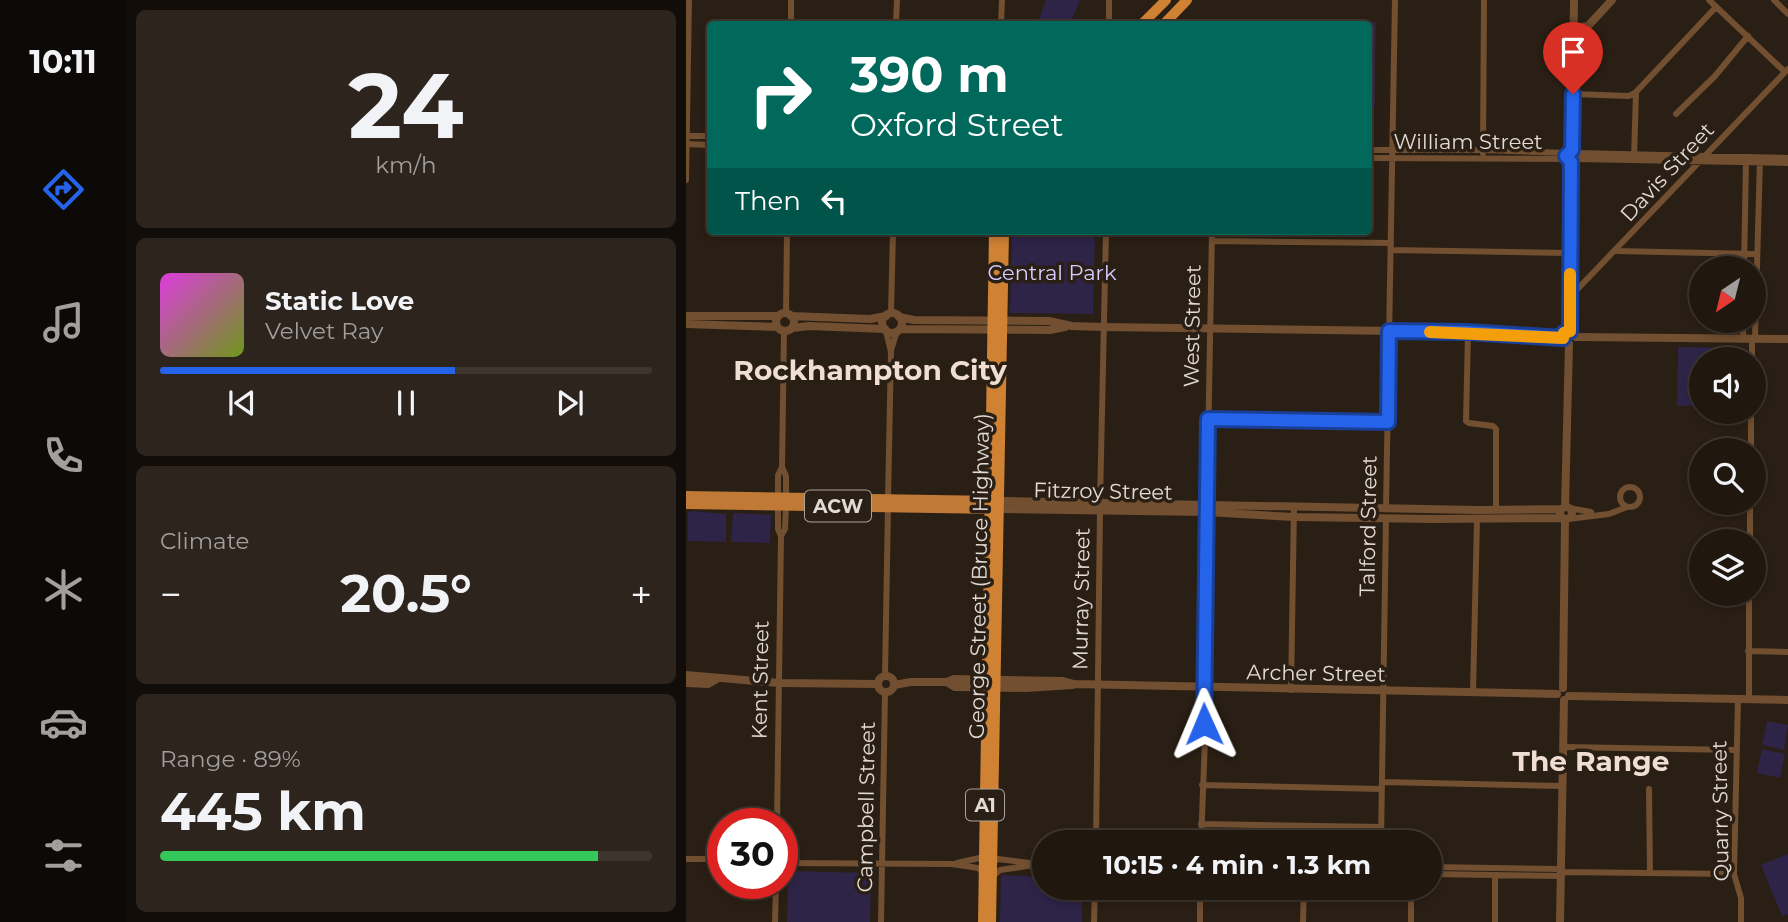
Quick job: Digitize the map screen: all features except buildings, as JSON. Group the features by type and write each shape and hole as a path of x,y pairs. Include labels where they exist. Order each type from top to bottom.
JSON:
{"highway":[{"path":"1145,21 1166,0"},
{"path":"1167,21 1187,0"},
{"name":"George Street (Bruce Highway)","path":"994,235 998,325"},
{"name":"George Street (Bruce Highway)","path":"991,922 988,859 994,505 998,325 1004,235"},
{"name":"George Street (Bruce Highway)","path":"984,922 988,874"}],"main road":[{"name":"Fitzroy Street","path":"686,496 782,501 994,505"},
{"name":"Fitzroy Street","path":"686,504 782,501"}],"street":[{"path":"686,180 689,0"},
{"path":"790,21 791,0"},
{"path":"896,21 897,0"},
{"path":"1001,21 1002,0"},
{"path":"1109,0 1110,21"},
{"name":"Talford Street","path":"1381,827 1395,0"},
{"path":"1483,158 1484,0"},
{"path":"1560,922 1574,0"},
{"path":"1574,29 1588,26 1612,0"},
{"path":"1709,0 1787,70"},
{"path":"1774,0 1788,14"},
{"path":"1573,94 1629,96 1636,92 1717,7"},
{"path":"1676,114 1715,76 1748,36"},
{"name":"Davis Street","path":"1570,297 1787,70"},
{"path":"1634,157 1636,92"},
{"path":"686,136 707,136"},
{"path":"686,144 707,145"},
{"name":"William Street","path":"1372,157 1483,150 1572,156"},
{"path":"1372,151 1393,154"},
{"name":"William Street","path":"1393,154 1483,158 1788,158"},
{"path":"1745,254 1746,159"},
{"path":"1753,347 1760,159"},
{"name":"William Street","path":"1760,159 1788,163"},
{"path":"785,315 787,235"},
{"path":"885,676 891,352 882,324 892,315 892,235"},
{"name":"Murray Street","path":"1096,830 1106,235"},
{"name":"West Street","path":"1201,830 1205,740 1206,508 1212,235"},
{"path":"1212,241 1570,253"},
{"path":"1616,251 1756,254"},
{"path":"785,315 794,320 785,329"},
{"path":"785,315 776,321 785,329"},
{"path":"686,316 785,315 870,319 892,315 914,320 998,325"},
{"path":"891,352 902,323 892,315"},
{"path":"686,324 785,329 809,326 886,330 892,333 898,330 1049,321 1072,326 1103,327 1788,339"},
{"name":"Kent Street","path":"777,808 781,536 785,529 782,501 786,476 782,467 785,329"},
{"path":"1468,332 1466,421 1469,424 1493,426 1496,429 1496,514"},
{"path":"1743,333 1743,338"},
{"path":"1208,419 1388,422"},
{"path":"1625,489 1637,491 1639,497 1638,503 1633,506 1609,514 1565,513 1609,512 1614,510 1620,501 1620,494 1625,489"},
{"path":"1620,501 1627,507"},
{"name":"Fitzroy Street","path":"994,505 1206,508 1294,506 1386,513"},
{"path":"1291,690 1294,506"},
{"name":"Fitzroy Street","path":"1206,508 1294,517 1386,513 1565,513"},
{"path":"1474,693 1477,514"},
{"path":"1749,606 1749,700"},
{"path":"1748,651 1788,652"},
{"path":"686,675 779,683 877,684"},
{"path":"877,684 885,676"},
{"path":"877,684 885,693 892,690 894,685 891,678 885,676"},
{"path":"686,683 708,684 718,679"},
{"name":"Archer Street","path":"894,685 947,682 955,687 1063,681 1097,685 1788,701"},
{"name":"Campbell Street","path":"881,922 885,693"},
{"name":"Quarry Street","path":"1738,699 1734,874 1741,898 1741,922"},
{"path":"1563,747 1737,750"},
{"path":"1202,785 1562,786"},
{"path":"1649,789 1650,873"},
{"path":"1201,824 1381,827"},
{"path":"686,859 707,859"},
{"path":"952,864 988,859 1032,863"},
{"path":"984,922 988,859"},
{"path":"798,863 952,864 978,868 988,874 1032,865"},
{"path":"1442,867 1734,874"},
{"path":"1442,874 1561,872"},
{"path":"1495,875 1495,922"},
{"path":"775,922 776,899"},
{"path":"1094,922 1095,900"},
{"path":"1200,900 1200,922"},
{"path":"1303,922 1304,900"},
{"path":"1411,900 1411,922"}],"green space":[{"path":"1046,0 1080,0 1071,21 1038,21"},
{"path":"1372,22 1376,22 1375,107 1372,107"},
{"name":"Central Park","path":"1012,235 1095,235 1093,314 1010,313"},
{"path":"1678,347 1689,347 1689,406 1677,406"},
{"path":"688,513 726,514 726,542 688,541"},
{"path":"735,513 771,515 770,543 731,542"},
{"path":"1767,721 1788,725 1784,750 1762,745"},
{"path":"1762,749 1785,754 1780,778 1757,773"},
{"path":"1788,854 1788,914 1782,916 1761,865"},
{"path":"798,871 871,873 870,922 787,922 787,899 798,899"},
{"path":"1001,875 1032,876 1032,900 1082,900 1082,922 1000,922"}],"slow traffic":[{"path":"1430,332 1563,338 1564,333 1570,331 1570,274"}],"district":[{"name":"Rockhampton City","path":"870,370"},
{"name":"The Range","path":"1591,761"}],"route":[{"path":"1204,724 1208,419 1388,422 1389,331 1468,332 1563,338 1564,333 1570,331 1571,162 1566,156 1572,150 1573,94"}]}
